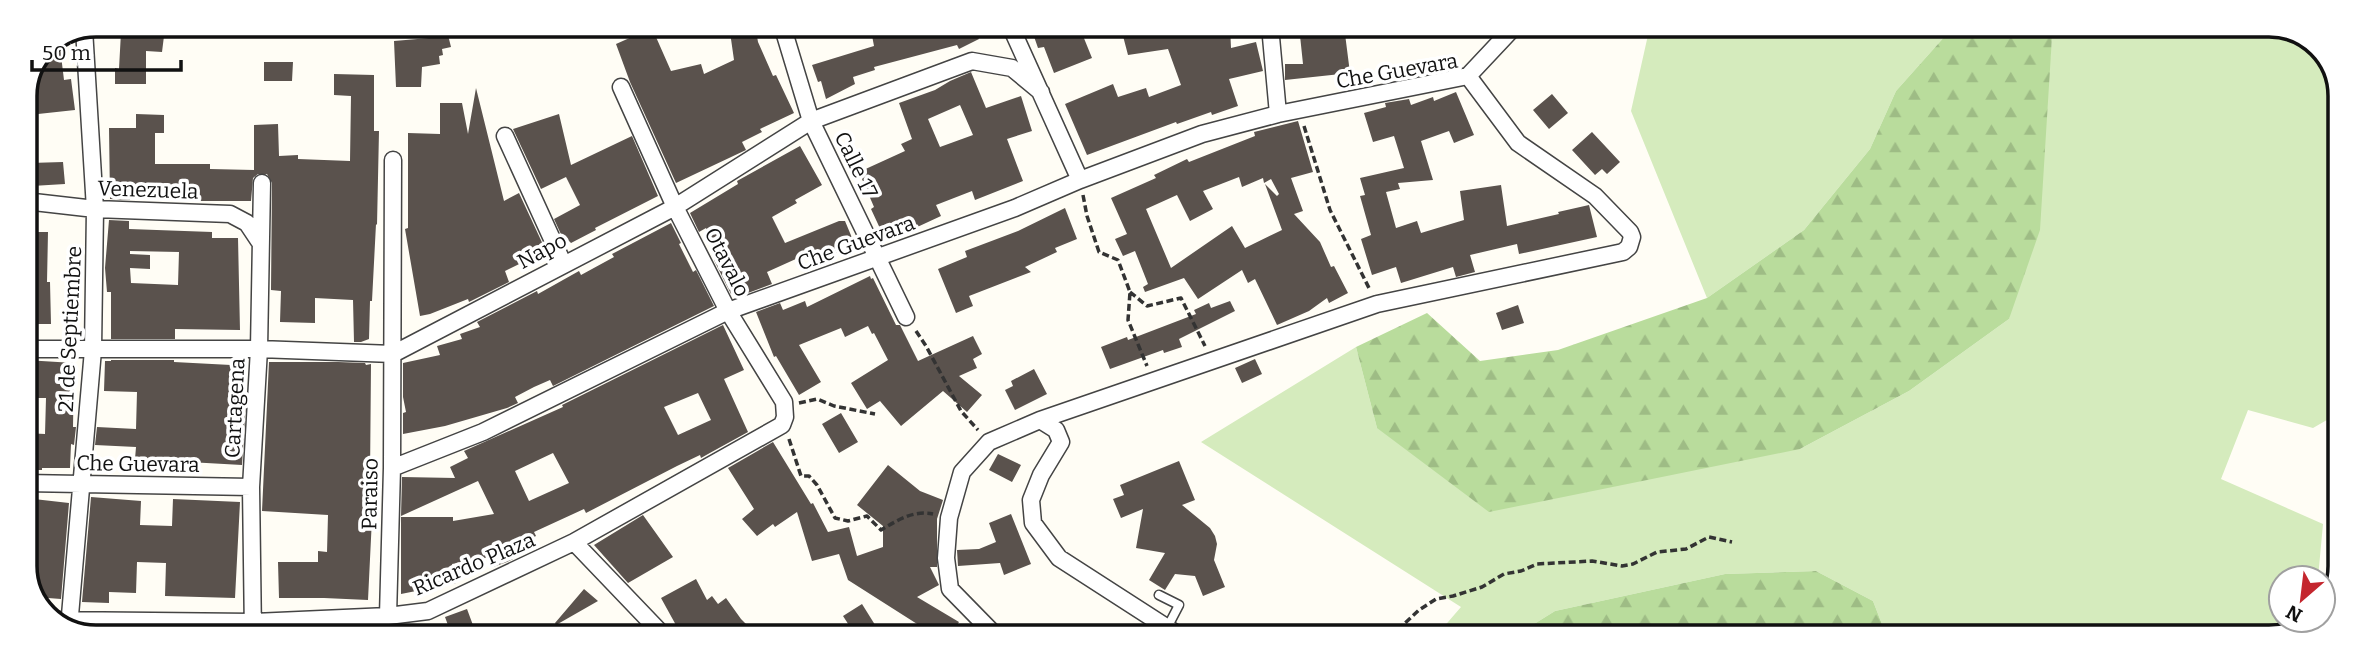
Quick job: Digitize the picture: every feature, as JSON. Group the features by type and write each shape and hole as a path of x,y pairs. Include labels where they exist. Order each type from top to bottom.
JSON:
{"street":[{"name":"Calle 17","path":"786,37 811,121 906,317"},
{"path":"1015,37 1080,180"},
{"path":"1271,37 1278,114"},
{"path":"1468,76 1505,37"},
{"name":"21 de Septiembre","path":"70,619 93,351 95,209 85,38"},
{"name":"Napo","path":"393,354 563,263 675,207 811,121 972,61 1012,68 1041,92"},
{"name":"Che Guevara","path":"392,468 483,432 728,311 1015,208 1080,180 1202,134 1278,114 1468,76 1518,143 1595,196 1630,232 1631,242 1623,252 1377,304 1040,420 989,442 962,472 949,518 946,558 950,589 985,625"},
{"name":"Otavalo","path":"621,87 675,207 728,311 784,402"},
{"path":"505,136 563,263"},
{"name":"Paraiso","path":"388,625 392,468 393,160"},
{"name":"Cartagena","path":"253,625 251,487 259,349 262,183"},
{"name":"Venezuela","path":"37,202 95,209 230,214 247,223 259,241"},
{"path":"37,349 259,349 393,354"},
{"path":"782,425 785,417 784,402"},
{"path":"1040,420 1056,430 1061,442 1041,475 1031,500 1033,523 1059,558 1163,625"},
{"name":"Ricardo Plaza","path":"294,625 428,611 574,542 782,425"},
{"name":"Che Guevara","path":"37,483 251,487"},
{"path":"574,542 653,625"}],"lane":[{"path":"1159,595 1179,605 1175,625"}],"path":[{"path":"1300,110 1330,210 1377,304"},
{"path":"1080,180 1087,216 1099,252 1118,260 1130,292 1128,320 1151,381"},
{"path":"1130,292 1147,306 1181,298 1212,361"},
{"path":"906,317 926,346 961,411 989,442"},
{"path":"784,402 802,404 817,399 834,406 875,414"},
{"path":"782,425 801,476 809,476 817,485 835,518 848,521 867,516 881,530 901,518 921,512 949,518"},
{"path":"1403,625 1436,598 1482,587 1504,574 1521,571 1536,564 1592,561 1622,566 1633,564 1657,552 1686,549 1709,537 1732,542"}],"green space":[{"path":"1648,37 1944,37 1896,91 1870,149 1804,230 1707,298 1631,111"},
{"path":"1944,37 2052,37 2040,230 2009,319 1909,391 1800,449 1489,512 1377,428 1356,347 1427,313 1480,361 1558,350 1707,298 1804,230 1870,149 1896,91"},
{"path":"2052,37 2269,37 2295,43 2316,60 2324,73 2328,92 2328,419 2313,428 2248,410 2221,479 2323,524 2319,564 2267,564 2267,625 1882,625 1873,601 1816,571 1725,574 1555,611 1532,625 1445,625 1461,607 1201,442 1356,347 1377,428 1800,449 1909,391 2009,319 2046,102"},
{"path":"1816,571 1873,601 1882,625 1532,625 1555,611 1725,574"}],"building":[{"path":"121,37 164,37 162,52 146,51 146,84 115,84 115,68 119,69"},
{"path":"448,37 451,47 442,49 440,64 422,67 421,87 396,87 394,41"},
{"path":"632,37 656,37 671,71 701,64 704,74 734,60 731,37 757,37 773,76 776,75 794,113 760,129 762,132 742,142 746,150 676,183 630,82 616,44"},
{"path":"872,37 979,39 959,49 957,45 874,67 875,70 853,77 855,84 826,99 821,81 818,82 812,65 874,46"},
{"path":"1034,37 1083,37 1092,58 1054,73 1044,47 1038,48"},
{"path":"1123,37 1230,37 1231,48 1256,42 1263,71 1229,79 1238,106 1212,115 1211,112 1177,124 1176,122 1087,155 1065,104 1113,84 1118,97 1146,88 1149,97 1181,85 1168,49 1128,55"},
{"path":"1300,37 1345,37 1350,73 1285,80 1285,64 1303,64"},
{"path":"60,49 64,80 71,79 75,110 38,114 37,96 41,73"},
{"path":"264,62 293,62 292,81 264,81"},
{"path":"971,72 986,108 1021,96 1032,131 1007,139 1023,181 975,200 972,191 936,205 941,216 913,229 912,226 884,237 859,172 905,151 901,144 912,139 899,103 935,90","holes":["960,105 973,135 940,147 928,119"]},
{"path":"334,74 374,75 374,131 379,131 377,225 369,339 361,342 354,342 353,300 315,298 315,323 280,322 281,291 271,290 272,183 267,174 258,174 253,178 251,201 180,201 179,194 132,193 130,200 110,199 109,128 136,128 136,114 164,115 164,133 155,133 155,164 210,164 210,169 254,170 254,125 278,124 279,156 298,155 298,159 350,161 351,96 334,95"},
{"path":"476,88 504,201 519,193 546,251 505,271 509,282 469,302 468,299 420,316 405,229 408,228 408,133 440,134 440,103 462,103 468,134"},
{"path":"1456,92 1474,135 1454,143 1449,131 1421,141 1433,180 1398,183 1400,189 1386,192 1396,228 1417,221 1421,233 1464,220 1460,191 1501,185 1507,226 1589,205 1597,237 1519,254 1517,244 1470,255 1475,272 1456,277 1453,267 1401,283 1396,267 1372,275 1361,239 1371,235 1360,196 1365,195 1360,178 1404,168 1394,136 1373,142 1364,113 1386,107 1385,103 1409,99 1411,105 1433,97 1434,101"},
{"path":"1552,94 1568,113 1549,129 1533,110"},
{"path":"559,114 571,165 632,136 658,196 571,243 565,243 554,219 580,205 566,177 541,189 513,129"},
{"path":"1298,121 1313,172 1291,178 1303,211 1294,214 1320,242 1331,267 1334,266 1348,293 1329,303 1327,298 1309,311 1277,325 1255,279 1248,283 1242,270 1198,299 1184,278 1145,292 1143,287 1148,284 1135,251 1123,256 1115,239 1127,234 1111,198 1156,178 1154,175 1187,159 1189,162 1255,136 1254,132","holes":["1239,177 1242,187 1263,178 1264,183 1271,179 1279,194 1277,196 1265,184 1282,230 1245,248 1232,226 1171,268 1146,209 1177,195 1190,221 1213,209 1203,191"]},
{"path":"1592,132 1620,162 1607,174 1602,169 1595,175 1572,150"},
{"path":"800,146 822,185 772,217 785,243 845,221 855,245 822,259 818,249 767,272 772,284 748,293 746,287 731,294 714,260 718,258 706,228 699,232 690,213 738,184 737,181"},
{"path":"63,162 65,184 37,186 37,163"},
{"path":"1065,208 1077,239 1055,248 1057,252 1025,267 1031,272 969,296 973,306 956,313 938,269 967,257 965,251 1018,231"},
{"path":"109,220 129,221 129,229 212,232 212,238 238,238 240,330 175,329 175,339 111,339 111,292 107,292 105,268","holes":["130,251 179,252 178,285 131,283 130,268 150,269 150,255 130,254"]},
{"path":"671,223 693,272 696,270 714,306 553,386 550,380 534,387 515,397 518,403 507,408 445,426 403,434 403,413 406,412 403,363 440,355 437,346 462,339 460,334 480,327 477,322 537,291 538,294 579,271 581,275 614,257 612,254"},
{"path":"37,232 48,232 47,282 50,282 51,324 37,324"},
{"path":"870,276 918,361 973,336 982,354 973,359 977,368 959,376 982,395 967,412 943,391 901,426 880,401 867,409 851,383 888,360 868,326 845,337 841,328 799,345 821,382 799,395 776,356 774,357 756,312 780,303 783,310 805,301 807,307"},
{"path":"1230,301 1235,311 1179,339 1182,347 1164,353 1163,350 1110,369 1101,347 1127,337 1128,340 1196,314 1194,310 1209,303 1211,308"},
{"path":"1518,305 1524,323 1502,330 1496,313"},
{"path":"723,325 744,370 724,379 748,432 701,458 700,455 586,513 584,509 534,532 536,536 510,549 513,559 507,562 493,567 490,557 452,564 456,583 401,594 401,517 453,517 453,521 494,514 478,481 401,516 402,477 455,478 450,467 468,458 464,451 563,407 562,405","holes":["698,393 711,420 678,435 664,407","553,453 569,483 529,501 515,471"]},
{"path":"1255,359 1262,374 1242,383 1235,368"},
{"path":"174,360 231,365 230,399 246,400 242,465 135,459 136,447 95,445 97,427 136,429 137,392 104,391 105,361"},
{"path":"37,361 74,363 73,427 76,427 74,445 71,444 70,468 37,470 37,434 45,434 46,398 37,398"},
{"path":"269,362 371,364 370,477 374,477 368,600 279,598 278,562 318,562 318,551 327,552 328,515 262,511"},
{"path":"1034,369 1047,394 1015,410 1005,390 1013,386 1011,381"},
{"path":"841,413 858,442 839,453 822,424"},
{"path":"773,442 811,504 813,503 828,532 849,527 857,556 883,547 883,526 857,505 888,465 920,491 943,500 937,519 937,567 930,567 939,585 917,597 959,622 957,625 919,625 848,580 839,554 812,561 797,512 757,536 742,519 754,509 728,468"},
{"path":"998,454 1021,465 1012,482 989,470"},
{"path":"1179,461 1195,500 1182,505 1210,528 1215,536 1217,544 1214,560 1225,587 1203,596 1195,576 1175,574 1165,590 1149,580 1165,553 1136,548 1143,509 1121,518 1113,499 1124,495 1120,485"},
{"path":"91,497 141,501 140,525 172,526 173,499 240,502 235,598 165,596 166,563 137,562 136,593 109,592 109,603 82,602"},
{"path":"37,499 69,503 61,599 46,598 38,578"},
{"path":"1011,514 1031,564 1004,575 1000,563 958,566 957,550 979,549 996,542 989,523"},
{"path":"643,515 673,557 628,583 594,545"},
{"path":"696,579 707,600 712,596 718,604 726,598 747,625 676,625 661,598"},
{"path":"584,589 598,601 556,625 555,623"},
{"path":"862,604 875,625 849,625 843,616"},
{"path":"467,609 473,625 448,625 445,617"}]}
